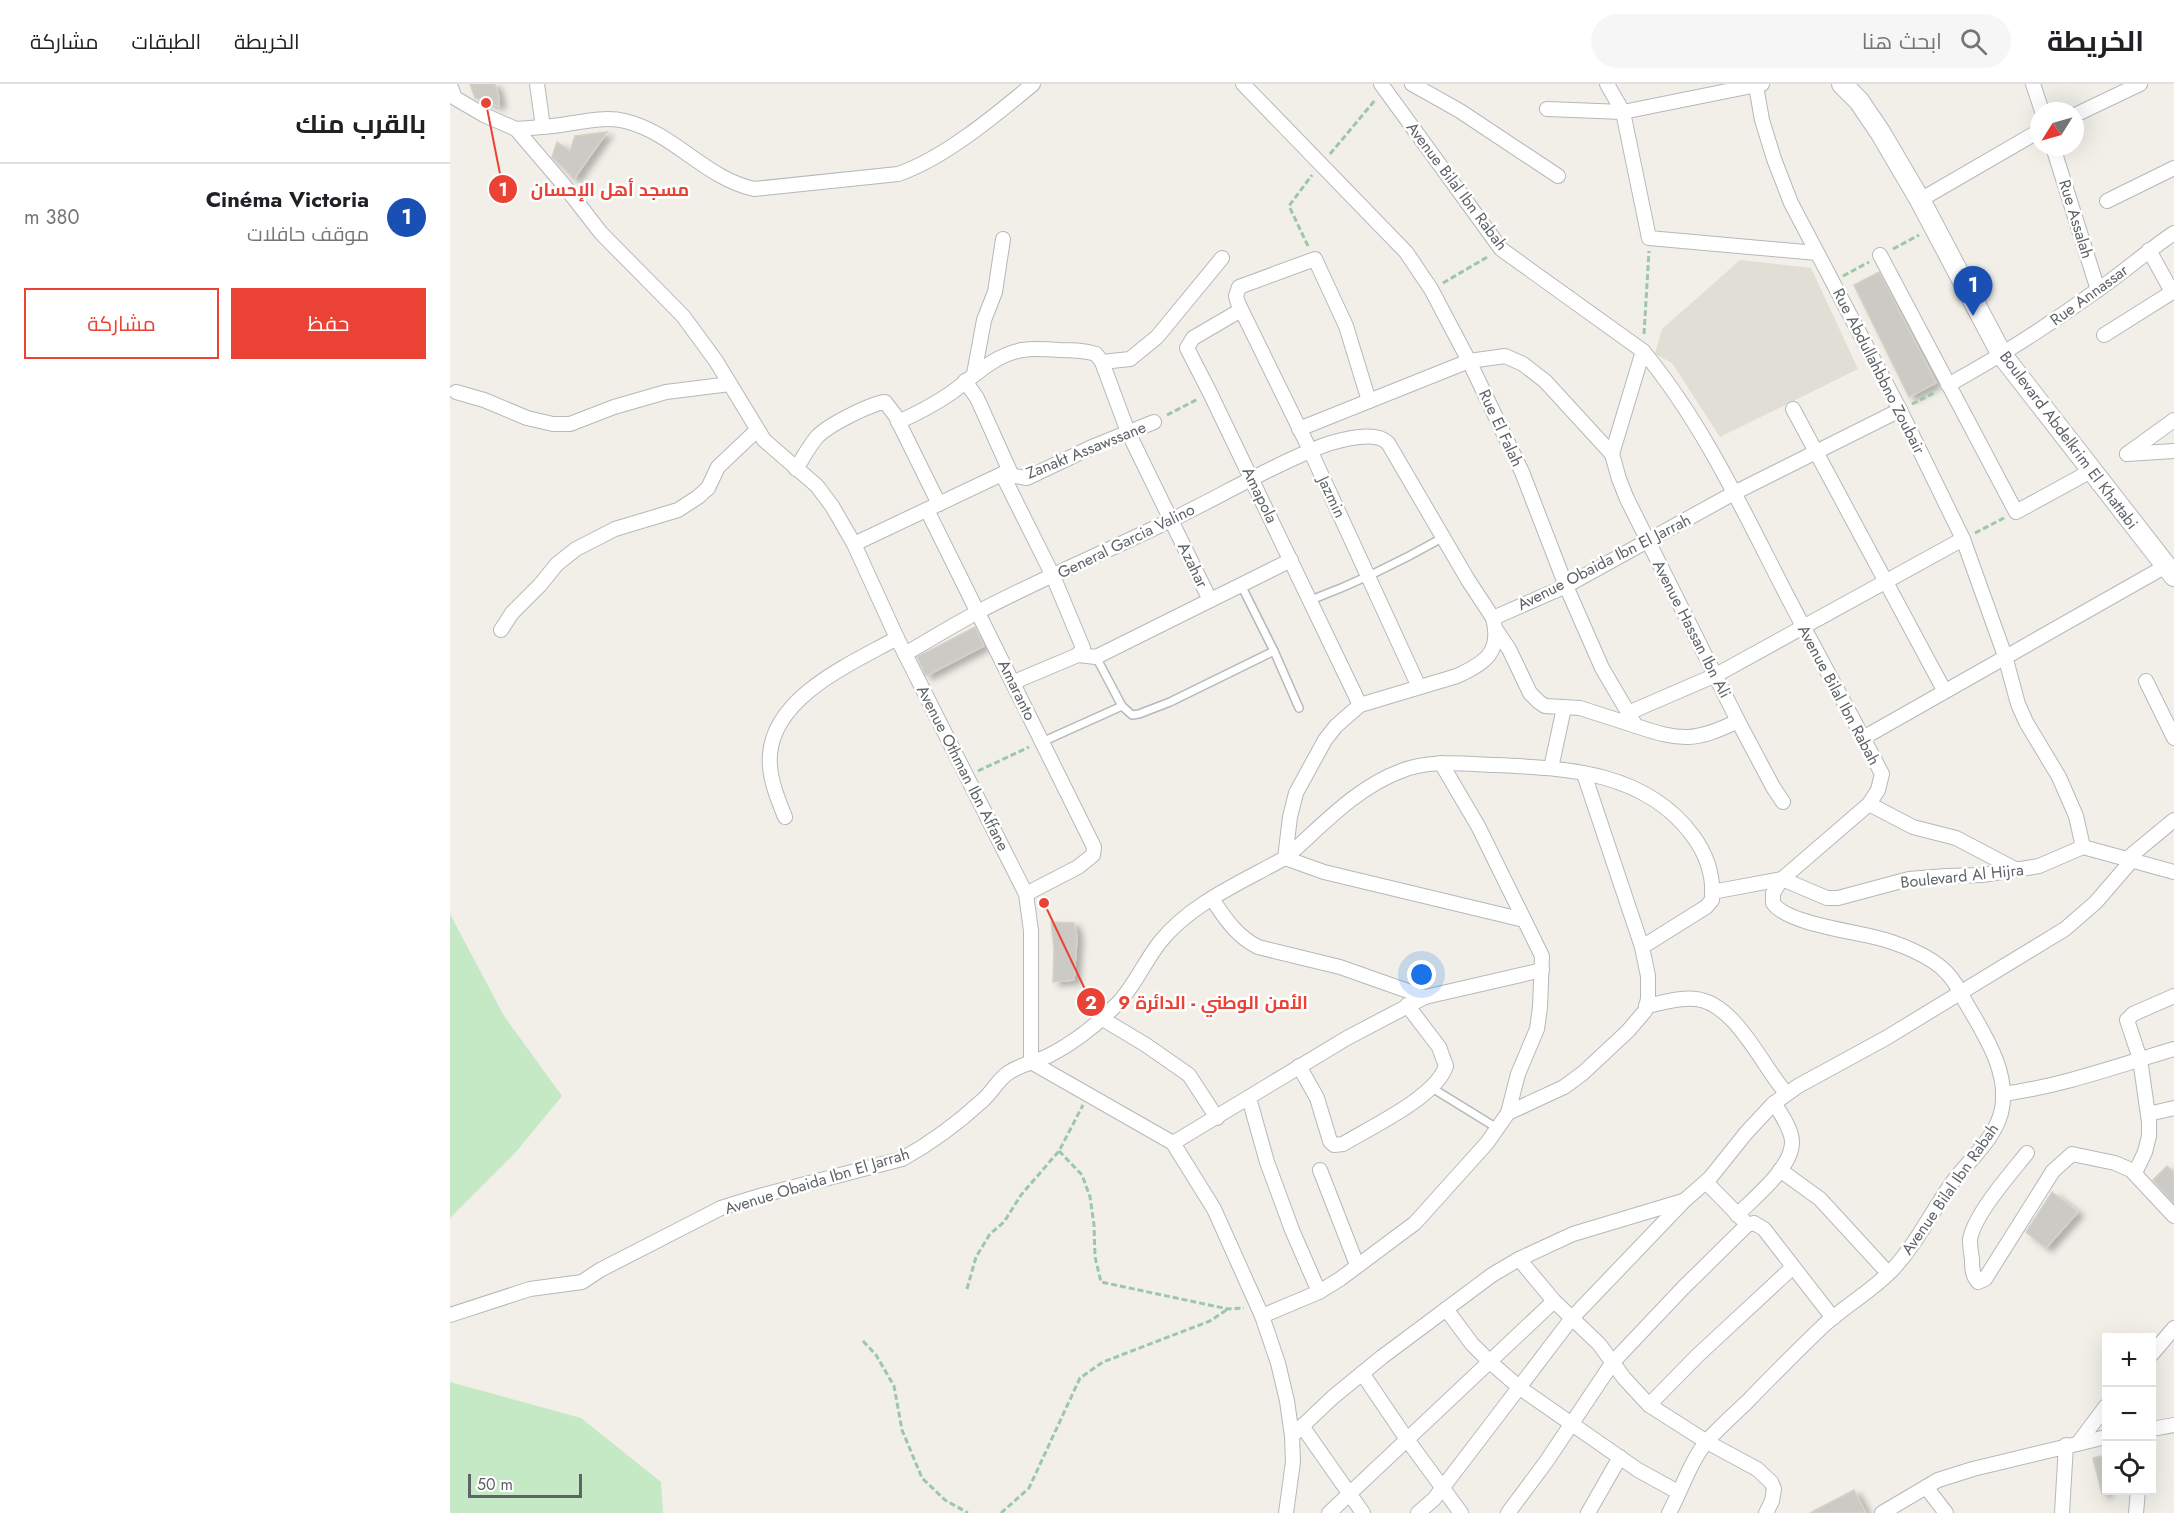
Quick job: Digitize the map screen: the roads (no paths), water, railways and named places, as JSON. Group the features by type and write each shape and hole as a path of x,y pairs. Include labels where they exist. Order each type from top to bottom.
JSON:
{"street":[{"path":"537,84 543,127"},
{"path":"516,129 599,120 622,120 655,133 709,170 738,185 754,189 898,174 910,170 956,142 1034,84"},
{"name":"Rue El Falah","path":"1243,84 1406,252 1431,290 1469,361 1522,472 1566,586 1602,668 1636,726"},
{"path":"1412,84 1460,111 1558,176"},
{"path":"1607,84 1623,112 1649,238 1817,253"},
{"name":"Boulevard Abdelkrim El Khattabi","path":"1842,84 1859,101 1920,200 2002,355 2170,571"},
{"path":"2033,84 2039,102"},
{"path":"2084,111 2140,84"},
{"path":"1547,109 1623,112 1759,85"},
{"name":"Rue Abdullahbbno Zoubair","path":"1759,85 1762,120 1791,203 1900,410 1963,539 2005,656 2018,705 2059,777 2076,816 2083,847"},
{"name":"Avenue Bilal Ibn Rabah","path":"1383,86 1500,249 1643,351 1669,385 1734,493 1882,774 1878,790 1869,804 1782,879 1773,893 1775,907 1804,921 1874,937 1913,952 1946,972 1984,1033 1999,1069 2003,1094 2001,1112 1992,1132 1953,1182 1920,1233 1888,1273 1833,1318 1707,1442 1678,1492 1669,1513"},
{"name":"Avenue Othman Ibn Affane","path":"452,95 484,115 516,129 601,232 683,316 730,384 757,430 773,450 817,486 832,506 854,544 897,638 1026,894 1031,931 1031,1062"},
{"path":"1920,200 2030,136"},
{"name":"Rue Assalah","path":"2057,156 2098,290"},
{"path":"2107,201 2174,168"},
{"name":"Rue Annassar","path":"2002,355 2098,290 2174,233"},
{"path":"1003,239 995,292 984,320 969,378 1007,475 1082,644 1082,651 1078,655 1014,682"},
{"path":"2104,335 2173,291 2149,250"},
{"path":"1880,255 2016,512 2091,471"},
{"path":"898,422 927,408 992,362 1023,350 1088,352 1096,354 1102,362 1130,359 1157,338 1222,258"},
{"path":"1241,310 1236,296 1239,287 1315,259 1346,326 1369,400"},
{"name":"Amapola","path":"1241,310 1193,338 1187,348 1360,705"},
{"name":"Jazmin","path":"1241,310 1310,450 1419,687"},
{"path":"1612,454 1643,351"},
{"path":"1948,385 2002,355"},
{"name":"Avenue Hassan Ibn Ali","path":"1299,429 1469,361 1505,356 1523,364 1545,381 1612,454 1619,479 1648,542 1738,722 1783,801"},
{"name":"Azahar","path":"1102,362 1128,432 1210,600"},
{"path":"456,392 484,400 527,418 553,424 570,424 614,406 666,392 730,384"},
{"name":"Amaranto","path":"796,469 818,437 826,430 874,403 885,402 898,422 977,612 1014,682 1094,847 1093,855 1078,867 1026,894"},
{"path":"1793,409 1944,690"},
{"name":"Avenue Obaida Ibn El Jarrah","path":"1495,624 1734,493 1900,410"},
{"path":"2174,420 2127,454 2174,451"},
{"name":"Zanakt Assawssane","path":"854,544 1007,475 1027,478 1154,422"},
{"path":"501,630 512,613 563,558 595,537 678,510 698,497 708,488 718,467 757,430"},
{"name":"General Garcia Valino","path":"905,654 977,612 1171,520 1310,450 1351,438 1378,436 1388,442 1442,538 1495,624 1530,693 1545,706 1580,708 1636,726"},
{"path":"1628,713 1716,675 1963,539"},
{"path":"1078,655 1096,657 1291,560"},
{"path":"1863,738 2005,656 2170,571"},
{"path":"1495,624 1497,640 1494,648 1482,663 1457,676 1360,705 1336,726 1325,740 1296,793 1290,817 1285,858 1324,872 1524,920"},
{"path":"784,817 776,795 770,755 774,736 782,721 816,684 897,638"},
{"path":"2146,681 2174,738"},
{"path":"1551,768 1564,708"},
{"path":"1636,726 1659,734 1696,738 1710,735 1738,722"},
{"path":"1260,1311 1319,1292 1414,1223 1427,1211 1487,1143 1508,1113 1518,1074 1537,1029 1542,970 1542,956 1538,943 1524,920 1478,826 1441,763"},
{"name":"Avenue Obaida Ibn El Jarrah","path":"450,1316 530,1289 582,1282 600,1270 721,1209 763,1195 902,1159 943,1133 985,1099 1005,1076 1018,1067 1048,1056 1071,1043 1101,1018 1120,1001 1161,941 1191,912 1285,858 1352,798 1401,770 1441,763 1551,768 1628,784 1656,800 1682,821 1703,850 1710,868 1712,892"},
{"path":"1508,1113 1548,1095 1582,1073 1638,1022 1646,1006 1648,975 1642,947 1584,774"},
{"path":"1869,804 1913,827 1956,838 2017,870"},
{"path":"1418,1513 1434,1499 1572,1318 1685,1200 1706,1182 1774,1103 2066,929 2096,902 2130,858 2174,820"},
{"path":"2083,847 2130,858 2174,872"},
{"name":"Boulevard Al Hijra","path":"1782,879 1827,898 1838,898 1909,879 1982,875 2039,866 2083,847"},
{"path":"1642,947 1706,907 1712,900 1712,892 1782,879"},
{"path":"1212,899 1233,929 1245,941 1340,967 1425,998"},
{"path":"1173,1143 1299,1066 1407,1005 1425,998 1542,970"},
{"path":"2135,1173 2145,1152 2149,1136 2148,1114 2140,1059 2126,1024 2133,1014 2174,996"},
{"path":"1646,1006 1684,999 1699,999 1711,1004 1747,1035 1772,1078 1786,1094"},
{"path":"1299,1066 1317,1098 1330,1141 1338,1146 1380,1123 1432,1088 1443,1076 1446,1066 1439,1047 1407,1005"},
{"path":"1101,1018 1189,1074 1217,1118"},
{"path":"2003,1094 2064,1082 2174,1048"},
{"path":"1031,1062 1173,1143 1214,1209 1260,1311 1278,1363 1292,1436 1293,1462 1286,1513"},
{"path":"1250,1098 1267,1162 1292,1230 1319,1292"},
{"path":"1508,1513 1546,1462 1613,1362 1683,1288 1742,1220 1780,1170 1791,1151 1792,1138 1785,1120 1774,1103"},
{"path":"2148,1114 2174,1108"},
{"path":"2027,1153 1996,1192 1974,1228 1970,1240 1972,1269 1978,1282 1985,1279 2053,1171 2072,1154 2124,1166 2135,1173 2174,1216"},
{"path":"1320,1170 1357,1265"},
{"path":"1780,1170 1820,1199 1888,1273"},
{"path":"1706,1182 1742,1220 1759,1224 1833,1318"},
{"path":"1292,1436 1333,1396 1492,1275 1519,1259 1573,1234 1685,1200"},
{"path":"1519,1259 1554,1301 1599,1344 1636,1393 1649,1405 1707,1442 1757,1469 1771,1482 1774,1489 1772,1501 1766,1513"},
{"path":"1649,1405 1697,1356 1793,1267"},
{"path":"1329,1513 1554,1301"},
{"path":"1446,1309 1472,1344 1520,1388 1638,1470 1678,1492"},
{"path":"2156,1348 2174,1328"},
{"path":"1362,1373 1461,1513"},
{"path":"2062,1513 2073,1444 2102,1411"},
{"path":"1302,1425 1363,1513"},
{"path":"2156,1428 2174,1425"},
{"path":"1882,1513 1938,1480 1973,1469 2102,1438"},
{"path":"1588,1513 1620,1457"},
{"path":"1926,1487 1946,1513"},
{"path":"2136,1513 2138,1495"}],"lane":[{"path":"1311,600 1400,561 1442,538"},
{"path":"1241,585 1299,708"},
{"path":"1096,657 1122,706 1132,715 1170,702 1274,651"},
{"path":"1042,742 1122,706"},
{"path":"1432,1088 1497,1128"}],"place":[{"name":"مسجد أهل الإحسان","path":"486,103"},
{"name":"Cinéma Victoria","path":"1973,316"},
{"name":"الأمن الوطني - الدائرة 9","path":"1044,903"}]}
